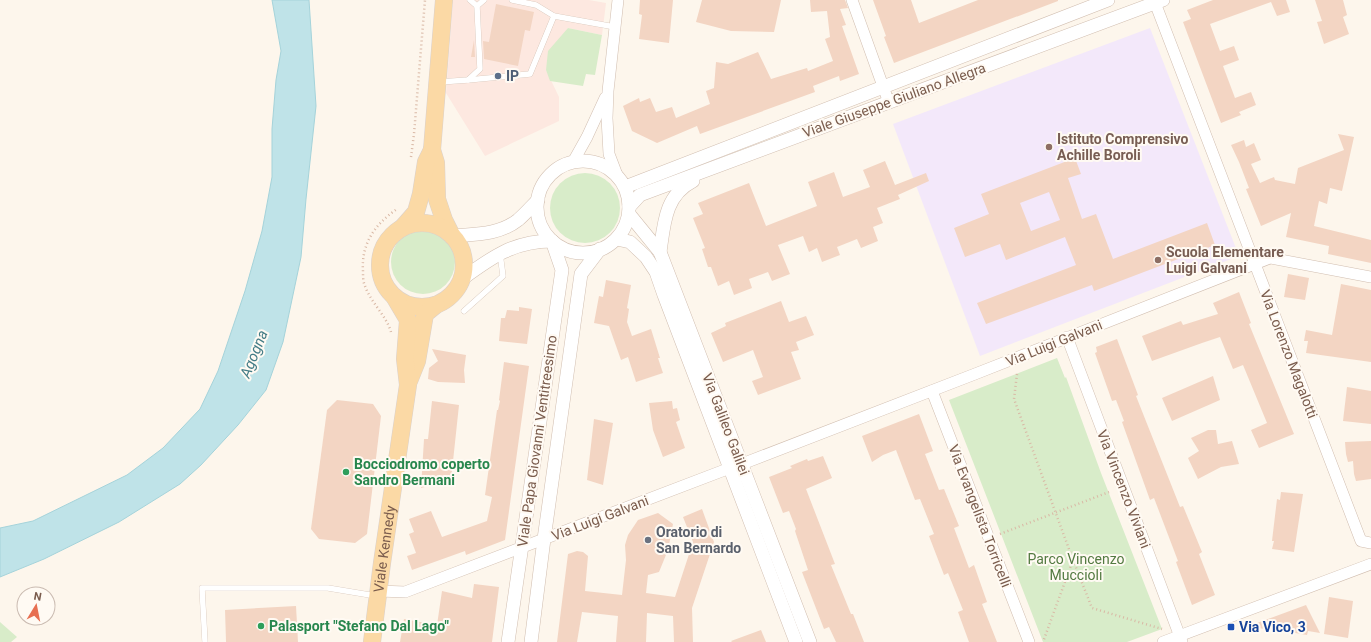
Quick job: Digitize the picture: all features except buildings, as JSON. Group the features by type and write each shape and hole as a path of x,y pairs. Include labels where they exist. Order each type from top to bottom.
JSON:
{"main road":[{"path":"408,385 406,359 408,320 395,298 386,287 381,275 380,261 384,248 391,236 402,228 416,212 421,194 426,162 432,150 444,0"},
{"path":"432,150 436,163 437,199 444,220 452,236"},
{"path":"402,228 415,224 429,224 441,228 457,241 465,266 462,279 457,290 425,314 417,361 408,385"},
{"path":"395,298 407,305 422,308 436,305"},
{"name":"Viale Kennedy","path":"372,642 408,385"}],"street":[{"path":"617,175 606,167 593,162 578,161 563,165 551,174 542,186 538,200 538,215 543,229 552,241 565,249 579,253 593,252 606,247 617,238 625,227 629,210 629,200 625,186 617,175 609,154 608,146 608,92 618,0"},
{"path":"852,0 889,103"},
{"name":"Viale Giuseppe Giuliano Allegra","path":"625,186 1108,0"},
{"name":"Viale Giuseppe Giuliano Allegra","path":"629,210 640,195 889,103 1157,1"},
{"name":"Via Lorenzo Magalotti","path":"1157,1 1255,264 1361,541 1371,543"},
{"path":"573,162 587,138 608,92"},
{"path":"660,252 667,212 671,202 683,186 701,177 708,170"},
{"path":"452,236 502,230 517,221 538,200"},
{"name":"Via Galileo Galilei","path":"629,210 660,252 736,466 796,642"},
{"name":"Via Galileo Galilei","path":"617,238 630,242 646,257 656,272 664,295 810,642"},
{"path":"462,279 500,253 535,241 552,241"},
{"name":"Viale Papa Giovanni Ventitreesimo","path":"508,642 562,270 552,241"},
{"name":"Viale Papa Giovanni Ventitreesimo","path":"531,642 581,274 600,249"},
{"name":"Via Luigi Galvani","path":"378,593 405,592 932,391 1270,258 1371,277"},
{"name":"Via Vincenzo Viviani","path":"1067,337 1180,639"},
{"name":"Via Evangelista Torricelli","path":"932,391 1029,642"},
{"path":"1163,642 1180,639 1371,564"}],"lane":[{"path":"468,80 480,68 477,6 470,0"},
{"path":"477,6 484,0"},
{"path":"512,0 536,5 554,16 615,27"},
{"path":"438,82 530,74 554,16"},
{"path":"464,311 503,276 500,253"},
{"path":"205,642 202,588 328,588 378,593"}],"path":[{"path":"410,158 414,134 425,0"},
{"path":"392,336 389,326 364,285 362,257 368,240 378,224 401,204"},
{"path":"1017,374 1014,399 1092,608 1164,630"},
{"path":"1000,534 1109,492"},
{"path":"1043,642 1073,560"}],"shaded area":[{"name":"IP","path":"453,0 589,0 606,3 602,35 568,28 546,70 559,97 559,121 485,156 446,93"},
{"name":"Istituto Comprensivo Achille Boroli","path":"1150,28 1239,256 980,356 893,124"}],"green space":[{"path":"568,28 602,35 595,75 586,74 583,86 550,81 546,70 548,51"},
{"path":"585,173 598,176 610,183 617,195 620,208 617,221 610,233 598,240 585,243 572,240 560,233 553,221 550,208 553,195 560,183 572,176"},
{"path":"423,230 441,236 449,244 455,262 449,280 441,288 423,294 405,288 397,280 391,262 397,244 405,236"},
{"name":"Parco Vincenzo Muccioli","path":"1057,358 1065,378 1066,377 1101,473 1162,629 1127,642 1043,642 949,400"},
{"path":"0,622 17,637 11,642 0,642"}],"water":[{"name":"Agogna","path":"272,0 309,0 316,106 301,257 283,342 266,390 238,425 201,465 180,484 119,522 44,559 0,577 0,528 33,521 127,475 163,448 200,409 218,371 245,291 262,231 272,177 272,129 276,80 281,51"}],"place":[{"name":"IP","path":"498,76"},
{"name":"Istituto Comprensivo Achille Boroli","path":"1049,147"},
{"name":"Scuola Elementare Luigi Galvani","path":"1158,260"},
{"name":"Bocciodromo coperto Sandro Bermani","path":"346,472"},
{"name":"Oratorio di San Bernardo","path":"648,540"},
{"name":"Palasport \"Stefano Dal Lago\"","path":"261,626"},
{"name":"Via Vico, 3","path":"1231,627"}]}
